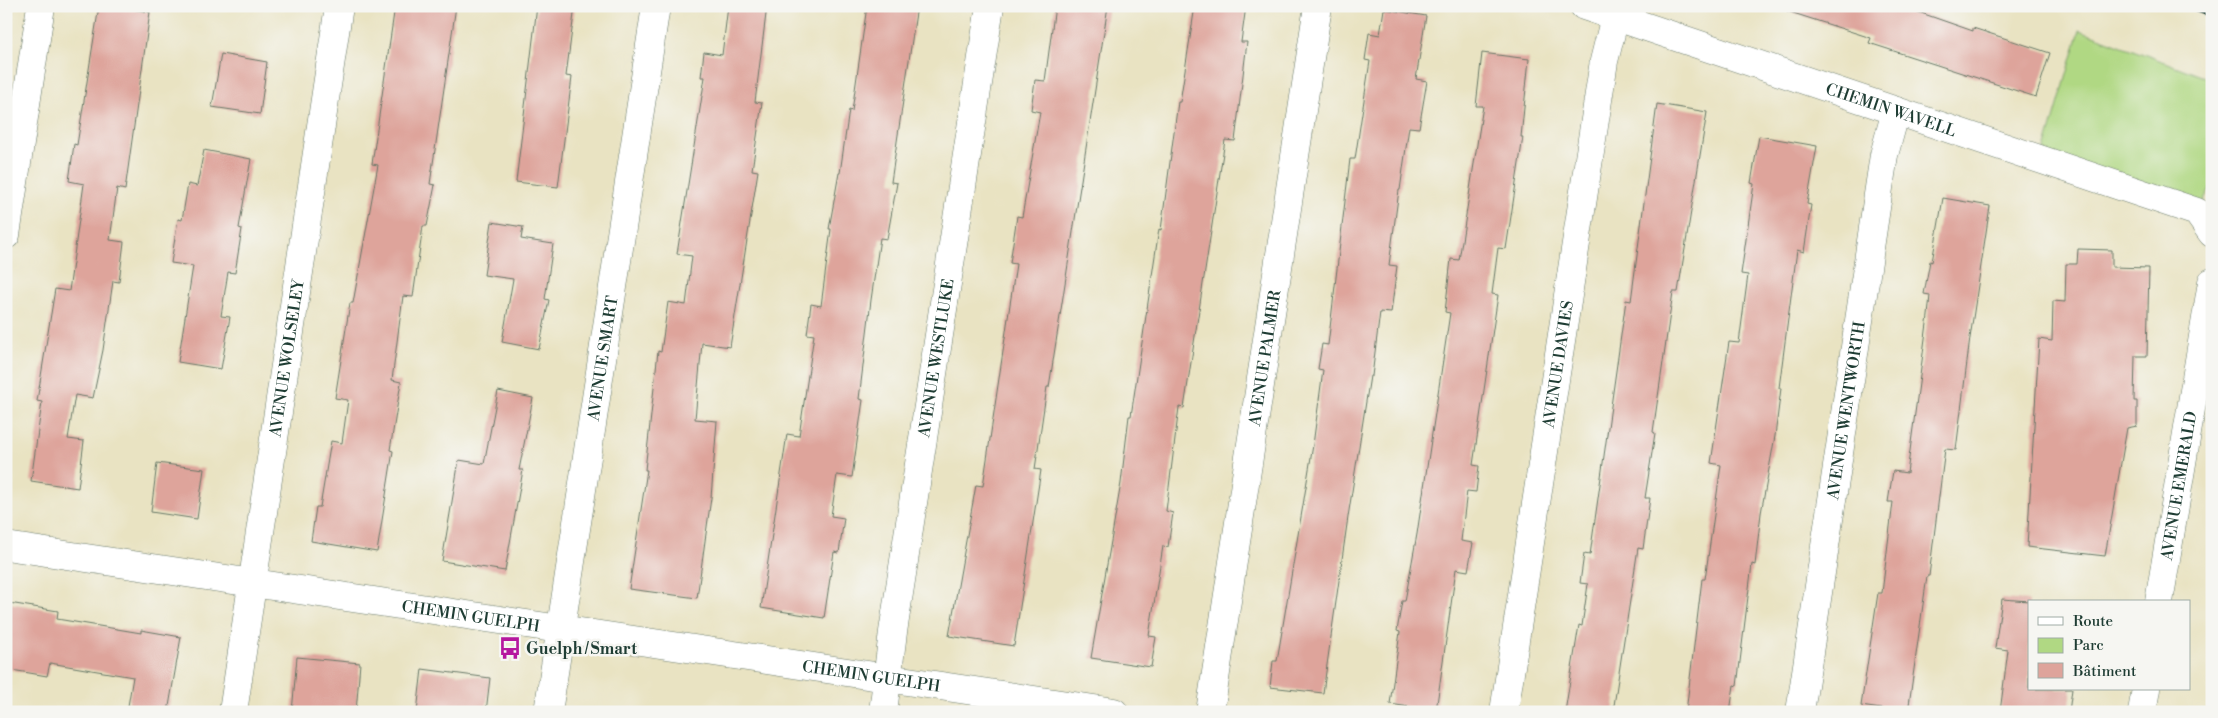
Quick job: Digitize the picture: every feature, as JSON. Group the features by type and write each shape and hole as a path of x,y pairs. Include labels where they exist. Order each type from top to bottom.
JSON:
{"street":[{"path":"6,235 41,6"},
{"name":"AVENUE WOLSELEY","path":"233,712 251,582 339,6"},
{"name":"AVENUE SMART","path":"548,712 656,6"},
{"name":"AVENUE WESTLUKE","path":"883,712 894,622 990,6"},
{"name":"AVENUE PALMER","path":"1210,712 1318,6"},
{"name":"CHEMIN WAVELL","path":"1584,6 1896,111 2205,222"},
{"name":"AVENUE DAVIES","path":"1504,712 1604,61 1615,17"},
{"name":"AVENUE WENTWORTH","path":"1800,712 1884,155 1896,111"},
{"name":"AVENUE EMERALD","path":"2158,600 2212,282"},
{"name":"CHEMIN GUELPH","path":"6,546 1114,712"},
{"path":"2142,712 2146,690"}],"green space":[{"path":"2080,30 2212,80 2212,185 2197,212 2042,160"}],"building":[{"path":"99,6 113,6 150,12 125,190 117,188 110,240 124,242 119,282 113,281 103,350 93,398 75,395 68,439 84,441 78,488 31,481 42,402 37,401 55,289 69,291 84,184 69,181 74,144 77,145"},
{"path":"395,6 456,6 430,184 435,185 427,226 423,226 413,297 403,296 392,380 401,382 390,450 393,451 377,552 311,541 316,507 320,507 331,441 342,443 348,400 335,398 350,303 353,303 378,165 372,164"},
{"path":"537,6 575,6 566,76 572,77 558,187 516,182"},
{"path":"728,6 767,6 755,102 762,103 752,170 758,171 730,347 702,343 695,419 717,421 711,498 697,598 629,589 647,470 645,470 658,351 661,352 668,302 686,305 692,256 677,254 705,77 701,77 704,52 722,55"},
{"path":"867,6 917,6 891,182 897,183 887,239 880,238 871,300 859,399 863,400 852,477 837,475 831,516 844,518 839,553 834,552 824,618 761,608 787,434 799,436 814,335 807,334 811,304 821,306 831,229 829,229 840,173 849,110 852,111"},
{"path":"1055,6 1108,6 1049,387 1047,387 1035,469 1041,470 1014,646 949,636 976,485 983,486 1016,264 1010,263 1017,216 1022,217 1040,112 1031,110 1035,80 1045,81"},
{"path":"1195,6 1246,6 1241,42 1247,42 1235,141 1225,140 1184,408 1179,407 1166,511 1173,513 1168,547 1163,546 1149,636 1156,637 1151,667 1091,658 1121,483 1129,416 1131,416 1159,229 1161,230 1178,102 1180,102"},
{"path":"1788,6 1901,6 1973,31 1973,28 2050,53 2036,97 1869,43 1871,38 1787,11"},
{"path":"1384,9 1426,16 1416,79 1427,81 1419,128 1409,127 1399,190 1389,265 1397,266 1391,313 1380,312 1372,376 1370,376 1348,517 1323,693 1270,687 1273,661 1277,661 1313,445 1323,370 1318,369 1322,344 1328,345 1350,159 1355,159 1370,61 1365,60 1369,33 1380,35"},
{"path":"1482,53 1529,59 1521,137 1523,137 1506,249 1498,248 1492,294 1498,295 1473,465 1479,466 1476,492 1467,491 1461,541 1473,543 1468,571 1456,569 1436,711 1390,704 1400,632 1397,631 1402,601 1405,601 1417,534 1450,313 1445,312 1451,259 1459,260 1483,106 1476,106"},
{"path":"221,54 267,62 260,114 212,107"},
{"path":"1657,104 1707,112 1678,292 1673,292 1645,498 1650,498 1643,549 1638,548 1613,712 1565,712 1579,625 1582,626 1588,584 1580,583 1584,554 1590,555 1626,300 1631,301"},
{"path":"1759,136 1817,146 1807,204 1811,205 1804,252 1797,250 1779,388 1781,388 1775,436 1761,513 1755,565 1752,564 1737,686 1734,685 1730,712 1686,712 1702,579 1705,579 1721,465 1711,463 1729,342 1739,343 1748,275 1741,274 1754,184 1751,183"},
{"path":"204,150 251,159 239,228 242,229 235,273 228,272 221,316 230,317 221,369 178,362 193,266 171,263 178,219 182,220 188,184 197,186"},
{"path":"1943,198 1990,206 1970,338 1956,450 1945,449 1929,576 1927,576 1908,712 1901,712 1861,706 1878,593 1882,593 1893,502 1888,502 1893,471 1907,473 1930,295 1924,294 1930,261 1932,262"},
{"path":"492,222 523,227 521,239 553,244 545,299 549,300 539,349 502,342 513,279 484,275"},
{"path":"2078,249 2112,250 2112,267 2149,268 2147,356 2135,356 2134,401 2137,401 2137,426 2127,428 2105,556 2027,547 2039,339 2052,341 2053,301 2065,302 2066,264 2077,264"},
{"path":"498,391 533,398 519,470 523,470 505,571 442,561 459,460 484,464"},
{"path":"157,463 204,469 197,519 151,512"},
{"path":"2002,599 2028,601 2028,690 2072,690 2069,712 2000,712 2008,650 1995,648"},
{"path":"9,603 58,611 57,619 141,633 141,630 181,637 168,712 128,706 133,677 50,663 47,676 6,669 6,617"},
{"path":"297,657 360,663 356,712 292,712"},
{"path":"422,669 490,678 486,712 417,712"}],"railway":[{"path":"2186,6 2212,15"}],"place":[{"name":"Guelph / Smart","path":"510,648"}]}
